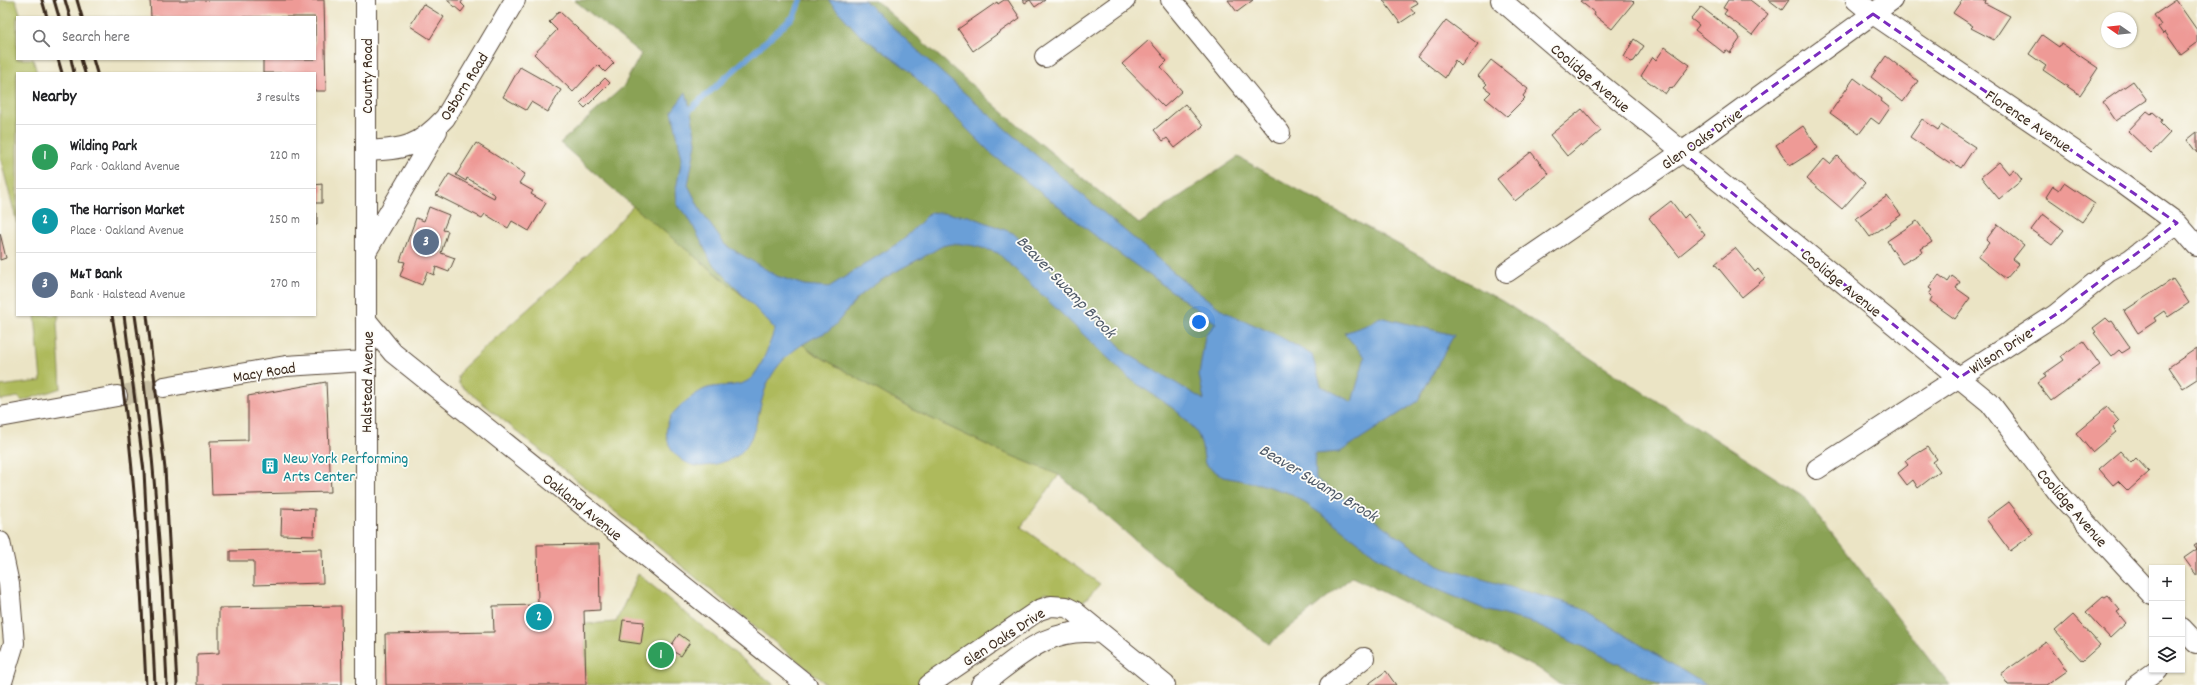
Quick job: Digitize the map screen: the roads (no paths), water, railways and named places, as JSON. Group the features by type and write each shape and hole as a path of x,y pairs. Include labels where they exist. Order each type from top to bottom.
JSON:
{"street":[{"name":"County Road","path":"366,0 367,151"},
{"name":"Osborn Road","path":"367,151 392,150 417,143 431,133 445,118 515,0"},
{"path":"1045,57 1125,0"},
{"path":"1171,0 1280,133"},
{"name":"Coolidge Avenue","path":"1501,0 1682,152 1990,403 2060,495 2149,592"},
{"name":"Florence Avenue","path":"1856,0 1873,14 2122,183 2177,223 2197,246"},
{"name":"Glen Oaks Drive","path":"1507,272 1682,152 1892,0"},
{"path":"365,254 445,118"},
{"name":"Halstead Avenue","path":"366,685 365,254 367,151"},
{"name":"Wilson Drive","path":"1817,469 1959,378 2055,314 2108,272 2131,259 2177,223"},
{"name":"Oakland Avenue","path":"366,320 393,352 807,685"},
{"name":"Macy Road","path":"164,387 286,366 365,361"},
{"path":"0,417 118,396"},
{"path":"0,542 9,584 14,643 1,685"},
{"name":"Glen Oaks Drive","path":"930,685 1039,610 1051,606 1066,607 1079,616 1165,685"},
{"name":"Glen Oaks Drive","path":"981,685 1036,644 1052,636 1084,630 1100,633"},
{"path":"2185,633 2192,646"},
{"path":"1330,685 1364,658"},
{"path":"2137,685 2154,673"}],"water":[{"path":"828,0 864,0 984,110 1191,287 1225,312 1277,335 1312,355 1321,386 1352,402 1365,357 1344,333 1367,325 1380,317 1454,335 1417,402 1340,452 1315,454 1316,479 1443,568 1577,606 1706,685 1663,685 1530,622 1489,611 1422,583 1375,555 1334,523 1292,494 1260,484 1223,477 1205,464 1202,446 1197,433 1180,414 1128,377 998,253 986,249 959,244 944,246 901,268 869,289 861,295 830,330 804,343 780,364 772,375 763,395 751,438 745,448 737,456 721,463 702,466 696,466 685,462 673,452 667,438 666,431 671,416 677,409 697,393 705,389 744,383 749,380 761,364 775,329 711,261 691,222 677,204 676,189 682,158 672,111 686,92 692,116 696,143 688,185 702,213 725,245 777,276 804,285 829,287 903,240 931,212 969,216 1013,233 1038,256 1126,353 1204,400 1199,375 1205,336 1216,323 1102,241 993,155 906,68 859,34"}],"waterway":[{"name":"Beaver Swamp Brook","path":"685,114 793,17 801,0"}],"tunnel":[{"path":"117,396 164,387"}],"railway":[{"path":"42,0 47,16"},
{"path":"54,0 59,16"},
{"path":"65,0 70,16"},
{"path":"77,0 82,16"},
{"path":"58,60 62,72"},
{"path":"71,60 74,72"},
{"path":"81,60 85,72"},
{"path":"93,60 97,72"},
{"path":"112,316 125,407 135,499 146,685"},
{"path":"124,316 144,471 155,685"},
{"path":"135,316 152,453 167,685"},
{"path":"147,316 165,469 177,685"}],"place":[{"name":"M&T Bank","path":"426,242"},
{"name":"New York Performing Arts Center","path":"270,466"},
{"name":"The Harrison Market","path":"539,617"},
{"name":"Wilding Park","path":"661,655"}]}
